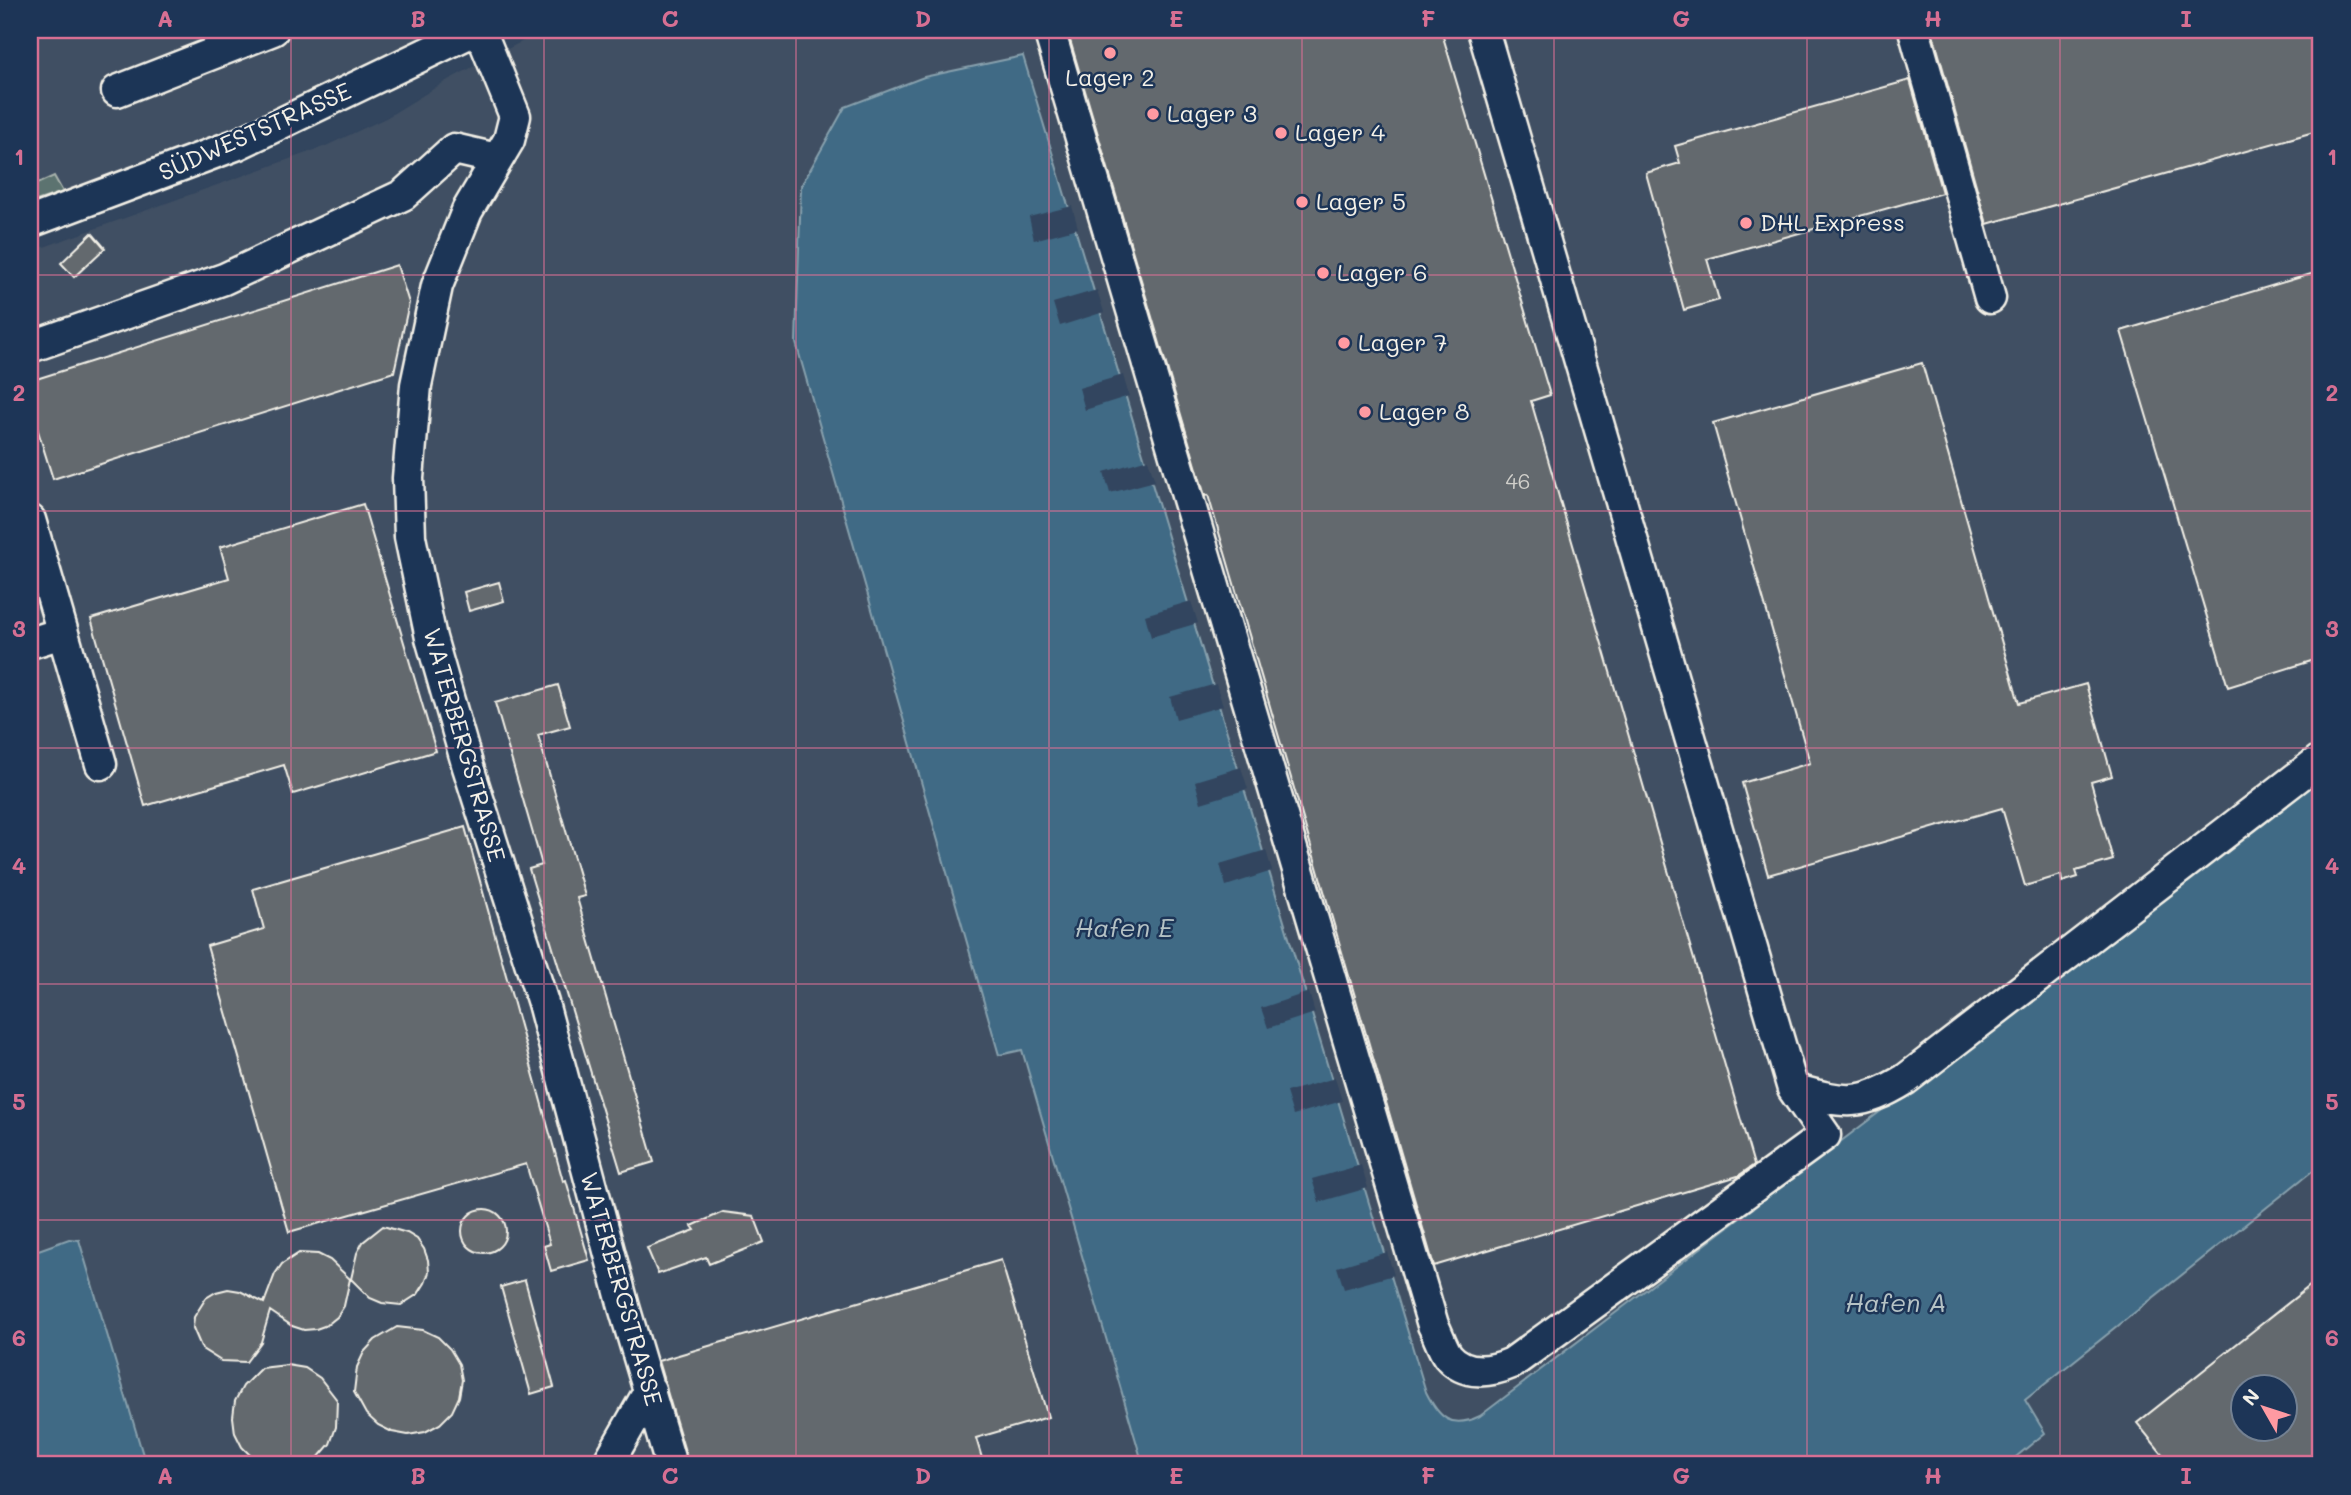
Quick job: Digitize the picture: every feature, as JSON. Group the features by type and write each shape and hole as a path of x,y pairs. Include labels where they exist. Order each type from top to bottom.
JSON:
{"street":[{"path":"117,92 273,30"},
{"name":"WATERBERGSTRASSE","path":"477,30 515,116 509,140 467,211 437,286 416,385 408,478 410,537 431,638 468,767 542,1003 624,1307 671,1465"},
{"name":"SÜDWESTSTRASSE","path":"30,222 238,144 477,30"},
{"path":"1049,30 1433,1325 1448,1356 1461,1366 1478,1372 1496,1370 1512,1363 1825,1135 1793,1089 1483,30"},
{"path":"1914,30 1990,298"},
{"path":"30,347 224,279 403,195 454,149 497,159"},
{"path":"30,520 102,764"},
{"path":"30,643 62,633"},
{"path":"1793,1089 1835,1100 1855,1101 1888,1090 1906,1079 2321,759"},
{"path":"607,1465 650,1390"}],"shaded area":[{"path":"30,30 438,30 281,111 145,165 63,192 54,176 30,187"},
{"path":"544,30 2321,30 2321,776 1480,1416 1466,1423 1454,1423 1435,1411 1426,1392 1023,57 924,77 796,343 999,1055 1022,1050 1143,1465 146,1465 79,1240 69,1240 30,1253 30,252 326,146 386,118 448,80"},
{"path":"2321,1164 2321,1465 2006,1465 2045,1433 2025,1400"}],"green space":[{"path":"54,176 63,192 30,203 30,187"}],"water":[{"name":"Hafen E","path":"1023,56 1426,1392 1436,1409 1447,1419 1461,1422 1480,1416 2321,776 2321,1164 2025,1400 2045,1433 2006,1465 1143,1465 1022,1050 999,1055 796,343 801,186 845,107 924,77"},
{"path":"69,1239 79,1240 146,1465 30,1465 30,1253"}],"pier":[{"path":"1072,206 1078,228 1034,240 1029,217"},
{"path":"1097,290 1104,312 1060,326 1053,303"},
{"path":"1123,375 1129,396 1085,410 1079,388"},
{"path":"1148,459 1155,481 1110,493 1104,472"},
{"path":"1191,601 1198,623 1151,637 1145,615"},
{"path":"1216,684 1223,706 1176,719 1170,697"},
{"path":"1241,767 1248,789 1201,803 1195,781"},
{"path":"1266,850 1272,871 1226,886 1220,864"},
{"path":"1309,992 1315,1013 1268,1028 1261,1008"},
{"path":"1335,1078 1342,1101 1293,1115 1286,1092"},
{"path":"1361,1165 1368,1188 1319,1202 1312,1179"},
{"path":"1387,1252 1394,1275 1344,1289 1337,1267"}],"building":[{"path":"1067,30 1441,30 1550,395 1531,401 1754,1165 1738,1176 1434,1266 1208,495 1205,496"},
{"path":"1932,30 2321,30 2321,130 1987,224"},
{"name":"DHL Express","path":"1910,80 1942,193 1707,259 1719,300 1684,310 1646,173 1680,163 1675,146"},
{"path":"92,233 105,248 74,277 61,263"},
{"path":"397,265 409,303 394,372 53,479 30,405 30,381"},
{"path":"2321,271 2321,658 2228,687 2121,331"},
{"path":"1922,363 2019,703 2086,684 2112,776 2091,782 2113,860 2076,871 2078,877 2062,882 2061,875 2025,886 2002,808 1768,875 1742,783 1810,763 1713,423"},
{"path":"363,504 436,751 293,794 284,765 145,806 91,619 229,578 220,547"},
{"path":"499,582 504,601 469,611 464,592"},
{"path":"558,685 570,726 538,735 585,896 577,898 654,1162 621,1172 529,869 542,865 495,703"},
{"path":"465,827 563,1181 566,1180 589,1260 551,1271 544,1246 550,1244 526,1164 289,1232 207,946 264,929 253,889"},
{"path":"484,1209 500,1215 506,1231 500,1247 484,1253 468,1247 462,1231 468,1215"},
{"path":"723,1212 754,1216 764,1242 709,1264 706,1257 658,1274 647,1248 695,1230 692,1226"},
{"path":"383,1226 417,1239 428,1260 429,1272 425,1283 418,1294 401,1305 382,1303 370,1298 351,1279 357,1253 363,1242"},
{"path":"299,1253 318,1254 330,1260 350,1279 344,1306 337,1317 327,1325 304,1330 292,1326 270,1311 261,1342 246,1362 221,1361 202,1349 193,1328 194,1317 206,1298 228,1289 240,1291 264,1303 275,1274 282,1264"},
{"path":"1001,1260 1048,1417 976,1438 984,1465 689,1465 658,1361"},
{"path":"2321,1277 2321,1465 2171,1465 2137,1423"},
{"path":"525,1280 554,1387 531,1394 501,1287"},
{"path":"397,1327 423,1330 438,1337 450,1349 459,1364 462,1380 459,1397 452,1412 440,1424 425,1432 408,1435 392,1432 378,1425 366,1414 354,1392 357,1367 364,1352 375,1340"},
{"path":"287,1365 305,1368 320,1378 337,1400 336,1427 330,1444 318,1458 305,1465 265,1465 242,1447 235,1433 235,1401 243,1386 261,1368"}],"place":[{"name":"Lager 2","path":"1110,53"},
{"name":"Lager 3","path":"1153,114"},
{"name":"Lager 4","path":"1281,133"},
{"name":"Lager 5","path":"1302,202"},
{"name":"DHL Express","path":"1746,223"},
{"name":"Lager 6","path":"1323,273"},
{"name":"Lager 7","path":"1344,343"},
{"name":"Lager 8","path":"1365,412"}],"water label":[{"name":"Hafen A","path":"1896,1303"}]}
